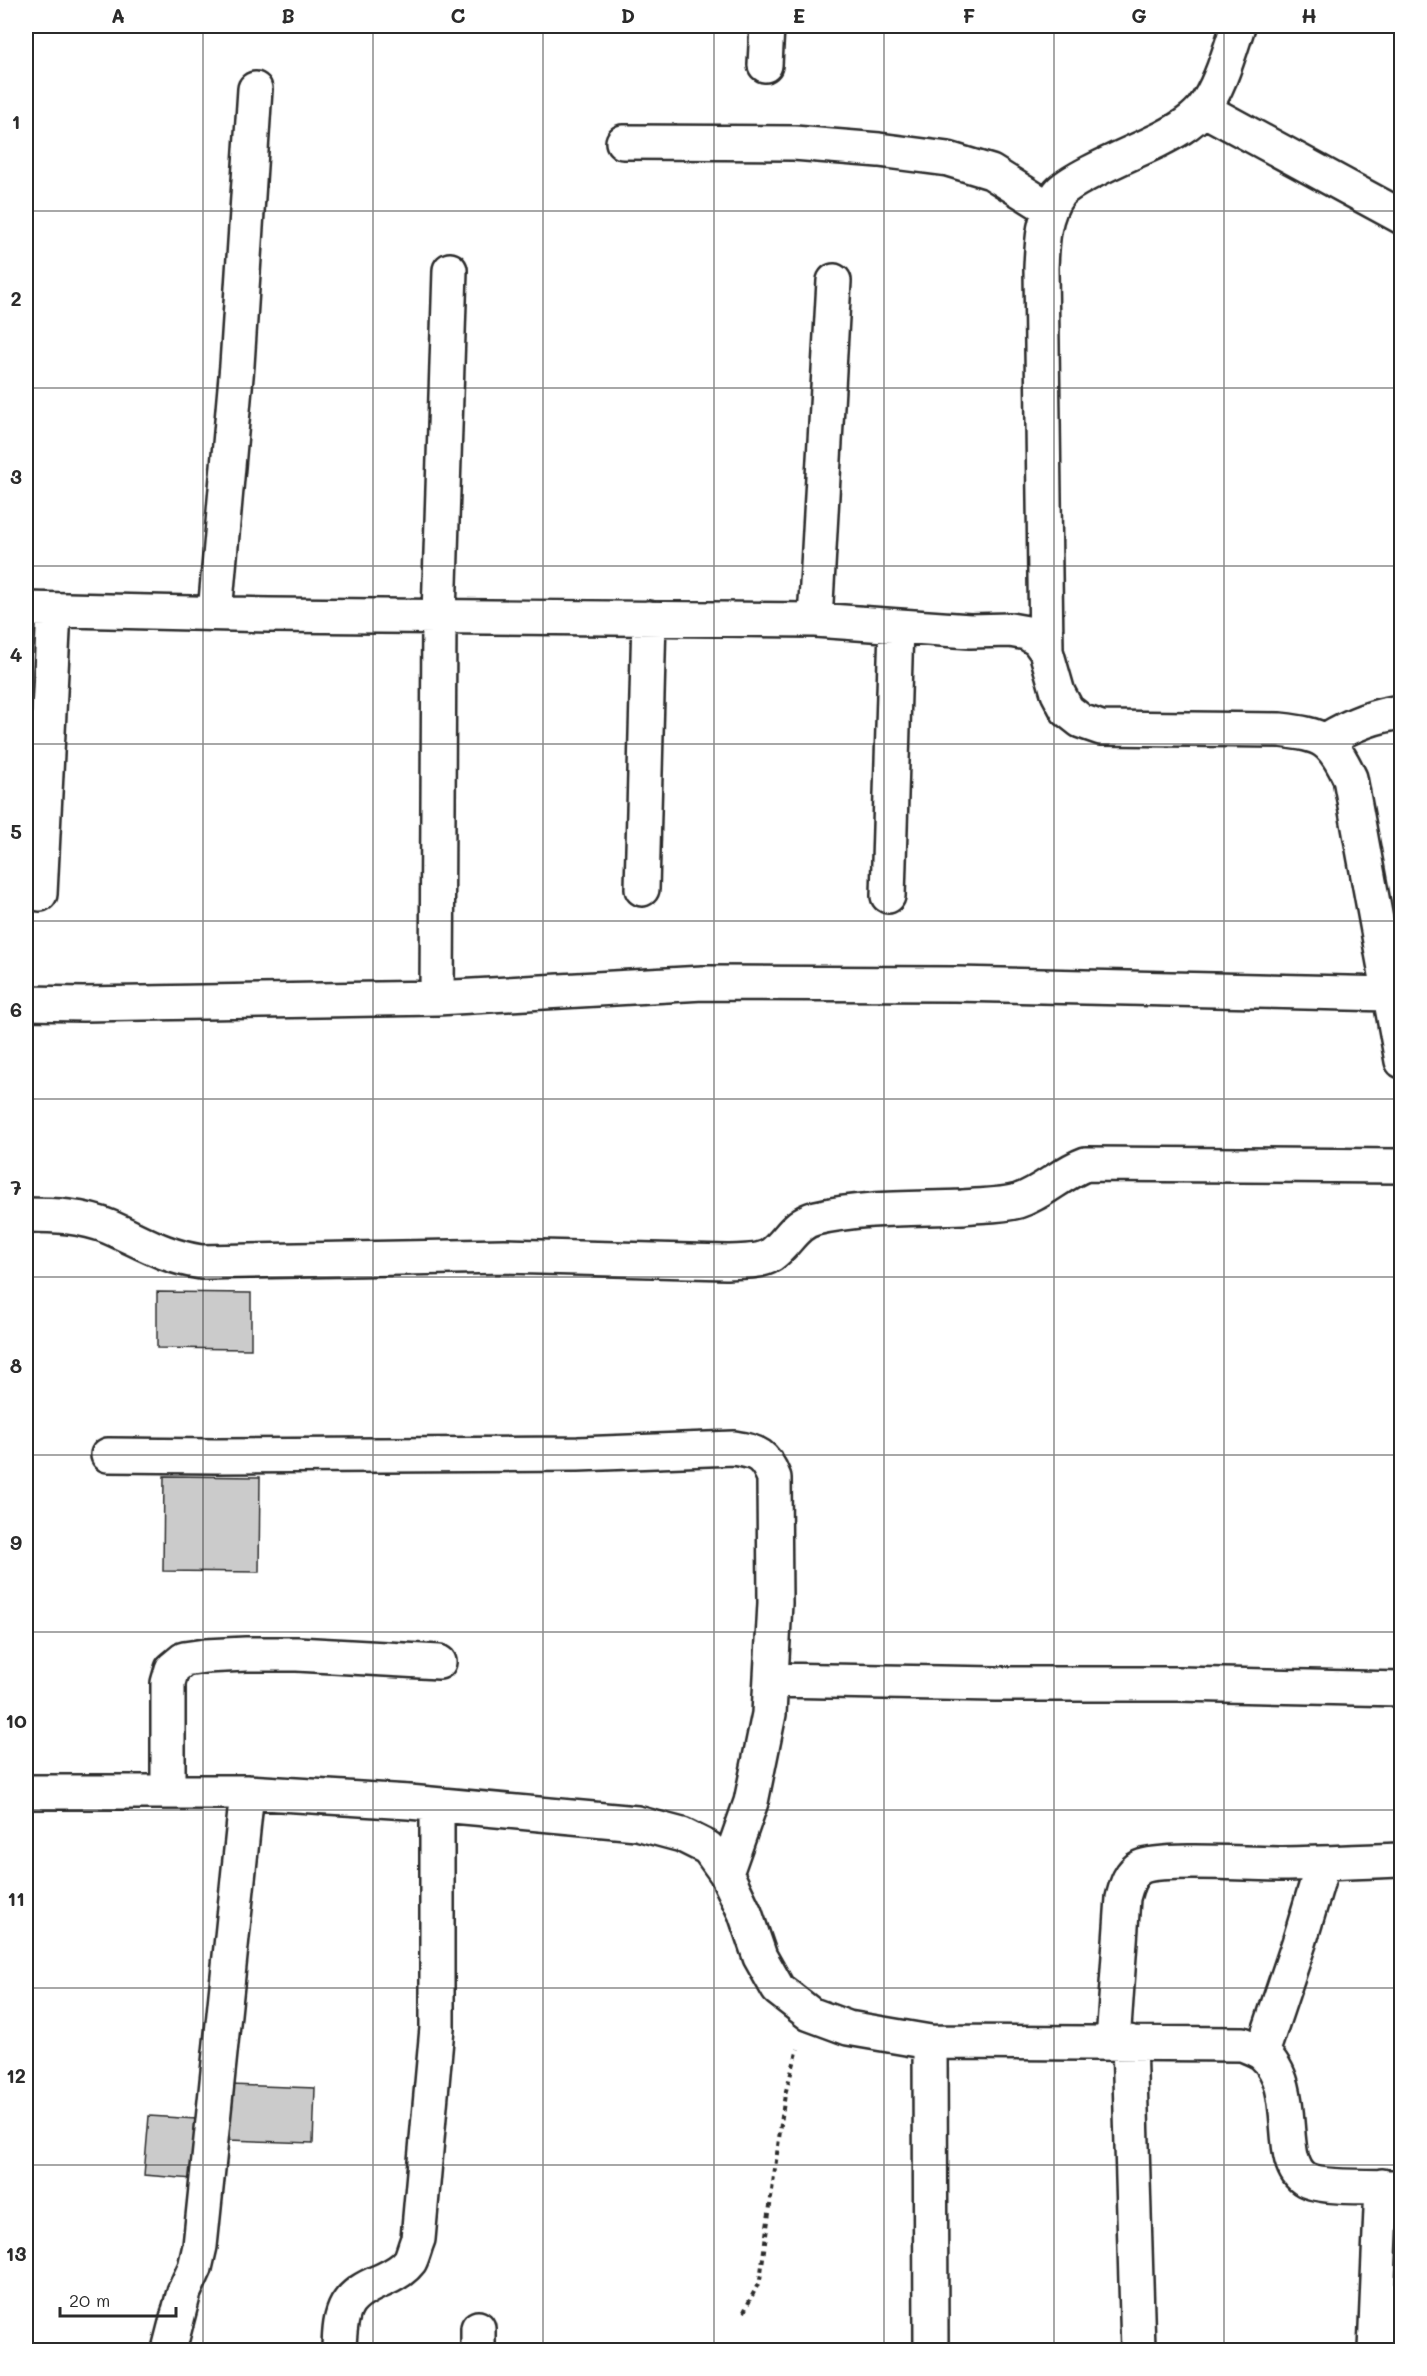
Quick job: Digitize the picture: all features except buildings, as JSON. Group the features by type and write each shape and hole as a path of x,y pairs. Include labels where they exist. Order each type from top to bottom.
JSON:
{"street":[{"path":"765,65 767,26"},
{"path":"1238,26 1222,72 1203,109 1180,130 1080,178 1060,192 1050,209 1042,238 1041,268 1046,651 1058,693 1067,710 1081,721 1101,728 1280,730 1304,733 1326,740 1339,756 1350,778 1401,1062"},
{"path":"215,613 237,365 255,89"},
{"path":"1203,109 1401,217"},
{"path":"622,142 794,143 879,150 948,159 991,172 1050,209"},
{"path":"437,998 439,615 450,270"},
{"path":"815,620 834,282"},
{"path":"40,894 40,610 815,620 970,631 1010,630 1027,633 1038,640 1046,651"},
{"path":"642,889 649,618"},
{"path":"888,896 896,626"},
{"path":"1326,740 1351,725 1390,713 1401,712"},
{"path":"26,1003 437,998 703,983 966,985 1389,994"},
{"path":"26,1215 76,1218 108,1227 176,1258 201,1262 504,1257 726,1262 756,1260 770,1256 800,1224 814,1218 843,1213 1016,1201 1036,1194 1069,1170 1086,1164 1401,1166"},
{"path":"108,1455 578,1454 734,1448 756,1452 768,1463 774,1478 775,1581 772,1680 769,1714 751,1802 726,1873"},
{"path":"168,1791 168,1683 172,1669 184,1659 277,1654 439,1662"},
{"path":"772,1680 1179,1684 1401,1689"},
{"path":"26,1792 248,1792 437,1805 637,1824 682,1835 708,1848 726,1873 745,1912 760,1957 778,1989 810,2014 848,2028 930,2042 1243,2044 1262,2053 1275,2067 1283,2088 1288,2117 1290,2158 1296,2172 1307,2181 1391,2187 1375,2350"},
{"path":"169,2350 181,2301 195,2268 200,2246 248,1792"},
{"path":"339,2350 339,2331 344,2309 355,2294 393,2276 409,2262 418,2239 437,2028 437,1805"},
{"path":"1138,2350 1121,2042 1123,1898 1129,1879 1139,1868 1153,1864 1401,1860"},
{"path":"1262,2053 1323,1863"},
{"path":"930,2042 931,2350"}],"path":[{"path":"744,2312 760,2280 785,2094 810,2014"}]}
